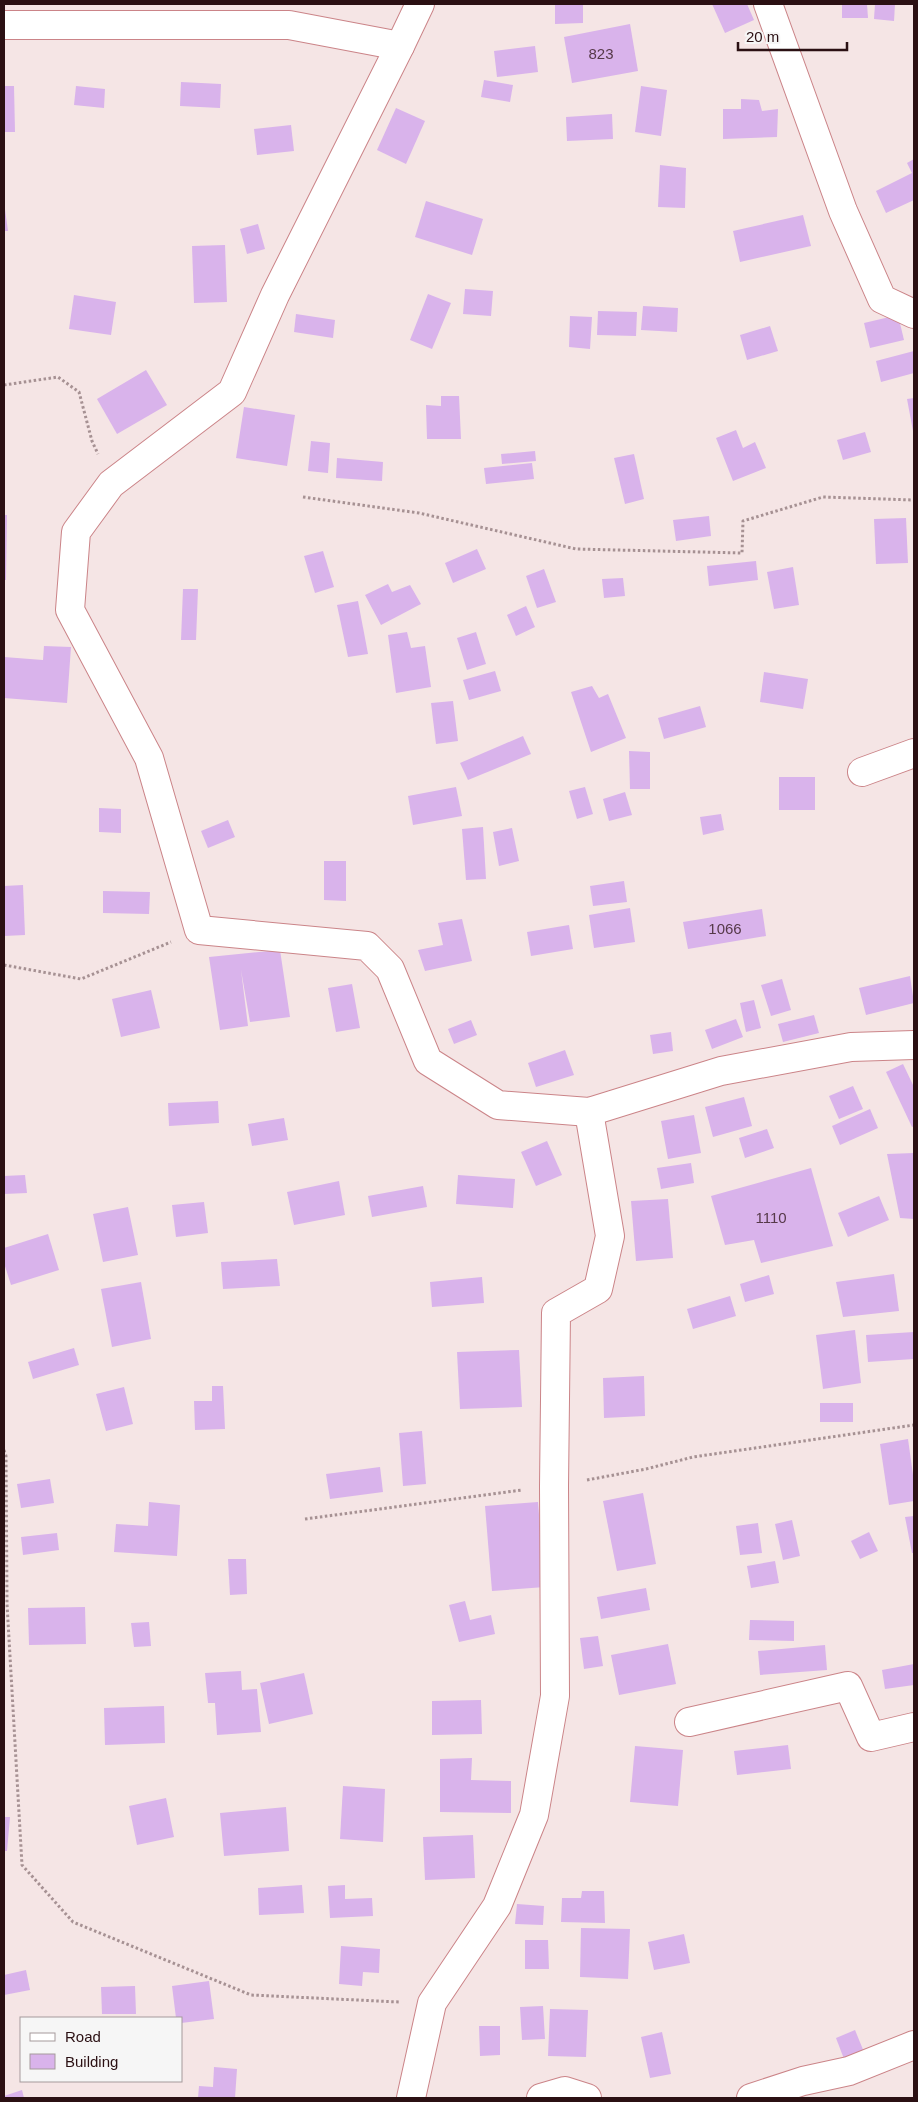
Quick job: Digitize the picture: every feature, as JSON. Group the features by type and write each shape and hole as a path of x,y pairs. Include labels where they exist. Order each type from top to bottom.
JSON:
{"street":[{"path":"420,4 275,295 232,392 111,484 76,532 70,610 149,758 199,930 335,945 367,946 390,969 428,1061 498,1105 589,1112 721,1071 852,1047 914,1045"},
{"path":"768,4 843,211 882,299 914,314"},
{"path":"4,25 289,25 400,46"},
{"path":"862,772 914,753"},
{"path":"411,2098 432,2003 497,1906 534,1815 555,1696 554,1486 556,1314 598,1289 610,1236 589,1112"},
{"path":"689,1722 848,1686 871,1737 914,1727"},
{"path":"750,2098 803,2081 849,2071 914,2044"},
{"path":"541,2098 565,2091 587,2098"}],"path":[{"path":"4,385 58,377 79,392 92,441 111,484"},
{"path":"303,497 419,513 576,549 742,553 743,521 823,497 914,500"},
{"path":"4,965 81,979 199,930"},
{"path":"305,1519 554,1486 646,1469 693,1457 914,1425"},
{"path":"4,1450 6,1456 6,1604 22,1865 73,1922 251,1995 432,2003"}],"building":[{"path":"555,4 583,4 583,23 555,24"},
{"path":"712,4 747,4 754,20 725,33"},
{"path":"842,4 867,4 868,18 842,18"},
{"path":"875,4 895,4 894,21 874,19"},
{"path":"630,24 638,71 572,83 564,37"},
{"path":"535,46 538,72 497,77 494,51"},
{"path":"484,80 513,85 510,102 481,97"},
{"path":"181,82 221,84 220,108 180,106"},
{"path":"4,86 14,86 15,132 4,132"},
{"path":"76,86 105,89 104,108 74,105"},
{"path":"641,86 667,90 661,136 635,132"},
{"path":"741,99 759,100 762,111 778,109 777,137 723,139 723,109 741,109"},
{"path":"396,108 425,121 406,164 377,150"},
{"path":"612,114 613,139 567,141 566,117"},
{"path":"291,125 294,151 257,155 254,129"},
{"path":"914,159 914,200 886,213 876,191 912,173 907,163"},
{"path":"660,165 686,168 685,208 658,207"},
{"path":"426,201 483,219 472,255 415,237"},
{"path":"4,202 8,231 4,231"},
{"path":"803,215 811,246 740,262 733,231"},
{"path":"258,224 265,249 247,254 240,229"},
{"path":"225,245 227,302 194,303 192,246"},
{"path":"465,289 493,291 491,316 463,314"},
{"path":"428,294 451,303 432,349 410,340"},
{"path":"74,295 116,302 111,335 69,329"},
{"path":"643,306 678,308 677,332 641,330"},
{"path":"598,311 637,312 636,336 597,335"},
{"path":"296,314 335,320 333,338 294,332"},
{"path":"898,315 904,340 870,348 864,323"},
{"path":"570,316 592,317 590,349 569,347"},
{"path":"770,326 778,351 747,360 740,335"},
{"path":"914,351 914,373 881,382 876,361"},
{"path":"146,370 167,405 117,434 97,399"},
{"path":"441,396 459,396 461,439 427,439 426,405 441,406"},
{"path":"914,398 914,431 913,431 907,399"},
{"path":"244,407 295,415 287,466 236,458"},
{"path":"736,430 743,448 755,442 766,468 733,481 716,438"},
{"path":"865,432 871,452 843,460 837,440"},
{"path":"311,441 330,443 328,473 308,471"},
{"path":"535,451 536,461 502,464 501,454"},
{"path":"634,454 644,499 625,504 614,458"},
{"path":"337,458 383,462 382,481 336,478"},
{"path":"532,463 534,479 486,484 484,468"},
{"path":"4,515 7,515 6,580 4,580"},
{"path":"709,516 711,536 676,541 673,520"},
{"path":"906,518 908,563 876,564 874,519"},
{"path":"477,549 486,569 453,583 445,563"},
{"path":"323,551 334,587 315,593 304,556"},
{"path":"756,561 758,580 709,586 707,566"},
{"path":"793,567 799,605 774,609 767,572"},
{"path":"544,569 556,602 537,608 526,576"},
{"path":"623,578 625,596 604,598 602,579"},
{"path":"388,584 392,592 410,585 421,604 381,625 365,595"},
{"path":"183,589 198,589 196,640 181,640"},
{"path":"358,601 368,654 348,657 337,605"},
{"path":"526,606 535,627 516,636 507,615"},
{"path":"407,632 411,648 425,646 431,687 396,693 388,635"},
{"path":"476,632 486,664 467,670 457,638"},
{"path":"44,646 71,647 67,703 4,698 4,657 43,660"},
{"path":"495,671 501,691 469,700 463,680"},
{"path":"764,672 808,679 803,709 760,702"},
{"path":"592,686 599,698 608,694 626,738 591,752 571,692"},
{"path":"453,701 458,741 436,744 431,703"},
{"path":"700,706 706,727 664,739 658,718"},
{"path":"523,736 531,754 468,780 460,763"},
{"path":"629,751 650,752 650,789 630,789"},
{"path":"779,777 815,777 815,810 779,810"},
{"path":"456,787 462,816 413,825 408,796"},
{"path":"585,787 593,814 577,819 569,791"},
{"path":"625,792 632,815 609,821 603,799"},
{"path":"99,808 121,809 121,833 99,832"},
{"path":"721,814 724,830 703,835 700,817"},
{"path":"228,820 235,837 208,848 201,831"},
{"path":"483,827 486,879 466,880 462,829"},
{"path":"512,828 519,861 499,866 493,832"},
{"path":"324,861 346,861 346,901 324,900"},
{"path":"624,881 627,902 593,906 590,886"},
{"path":"23,885 25,935 4,936 4,886"},
{"path":"103,891 150,892 149,914 103,913"},
{"path":"630,908 635,942 594,948 589,915"},
{"path":"762,909 766,936 688,949 683,922"},
{"path":"462,919 472,961 425,971 418,950 443,945 438,923"},
{"path":"569,925 573,949 531,956 527,932"},
{"path":"280,950 290,1017 250,1022 241,970 248,1026 220,1030 209,957"},
{"path":"910,976 914,1003 866,1015 859,988"},
{"path":"782,979 791,1010 771,1016 761,985"},
{"path":"352,984 360,1028 336,1032 328,988"},
{"path":"151,990 160,1028 121,1037 112,999"},
{"path":"754,1000 761,1028 746,1032 740,1003"},
{"path":"814,1015 819,1033 783,1042 778,1024"},
{"path":"736,1019 743,1037 712,1049 705,1030"},
{"path":"471,1020 477,1035 454,1044 448,1029"},
{"path":"671,1032 673,1051 653,1054 650,1035"},
{"path":"565,1050 574,1075 536,1087 528,1063"},
{"path":"903,1064 914,1087 914,1126 912,1127 886,1072"},
{"path":"853,1086 863,1109 839,1119 829,1096"},
{"path":"744,1097 752,1126 713,1137 705,1107"},
{"path":"218,1101 219,1123 169,1126 168,1103"},
{"path":"870,1109 878,1128 840,1145 832,1126"},
{"path":"694,1115 701,1153 668,1159 661,1121"},
{"path":"284,1118 288,1140 252,1146 248,1124"},
{"path":"767,1129 774,1148 745,1158 739,1138"},
{"path":"547,1141 562,1175 536,1186 521,1152"},
{"path":"914,1153 914,1219 900,1218 887,1154"},
{"path":"691,1163 694,1183 661,1189 657,1168"},
{"path":"811,1168 833,1246 761,1263 754,1240 725,1245 711,1196"},
{"path":"25,1175 27,1193 4,1194 4,1176"},
{"path":"458,1175 515,1179 513,1208 456,1204"},
{"path":"339,1181 345,1215 294,1225 287,1192"},
{"path":"423,1186 427,1207 372,1217 368,1196"},
{"path":"879,1196 889,1220 848,1237 838,1213"},
{"path":"668,1199 673,1258 636,1261 631,1201"},
{"path":"204,1202 208,1233 176,1237 172,1205"},
{"path":"128,1207 138,1255 103,1262 93,1214"},
{"path":"48,1234 59,1270 11,1285 4,1263 4,1248"},
{"path":"277,1259 280,1286 223,1289 221,1262"},
{"path":"894,1274 899,1311 843,1317 836,1282"},
{"path":"769,1275 774,1294 745,1302 740,1284"},
{"path":"482,1277 484,1303 432,1307 430,1282"},
{"path":"141,1282 151,1339 112,1347 101,1289"},
{"path":"730,1296 736,1316 693,1329 687,1309"},
{"path":"855,1330 861,1383 823,1389 816,1335"},
{"path":"914,1332 914,1359 868,1362 866,1335"},
{"path":"74,1348 79,1365 33,1379 28,1362"},
{"path":"519,1350 522,1407 460,1409 457,1352"},
{"path":"644,1376 645,1416 604,1418 603,1378"},
{"path":"212,1386 223,1386 225,1429 195,1430 194,1401 212,1401"},
{"path":"124,1387 133,1424 106,1431 96,1394"},
{"path":"820,1403 853,1403 853,1422 820,1422"},
{"path":"422,1431 426,1484 403,1486 399,1433"},
{"path":"908,1439 914,1482 914,1501 889,1505 880,1444"},
{"path":"380,1467 383,1492 330,1499 326,1474"},
{"path":"50,1479 54,1503 21,1508 17,1484"},
{"path":"643,1493 656,1564 617,1571 603,1501"},
{"path":"149,1502 180,1505 177,1556 114,1552 116,1524 148,1526"},
{"path":"538,1502 545,1587 492,1591 485,1506"},
{"path":"914,1516 914,1553 912,1553 905,1517"},
{"path":"792,1520 800,1556 783,1560 775,1524"},
{"path":"758,1523 762,1553 740,1555 736,1526"},
{"path":"869,1532 878,1551 860,1559 851,1541"},
{"path":"57,1533 59,1550 23,1555 21,1537"},
{"path":"228,1559 246,1559 247,1594 230,1595"},
{"path":"775,1561 779,1583 751,1588 747,1566"},
{"path":"646,1588 650,1610 601,1619 597,1597"},
{"path":"465,1601 470,1620 491,1615 495,1634 459,1642 449,1605"},
{"path":"85,1607 86,1644 29,1645 28,1608"},
{"path":"750,1620 794,1621 794,1641 749,1640"},
{"path":"149,1622 151,1646 134,1647 131,1623"},
{"path":"598,1636 603,1666 584,1669 580,1638"},
{"path":"668,1644 676,1684 619,1695 611,1655"},
{"path":"825,1645 827,1670 760,1675 758,1651"},
{"path":"914,1664 914,1685 885,1689 882,1670"},
{"path":"241,1671 242,1690 257,1689 261,1732 217,1735 215,1703 208,1703 205,1673"},
{"path":"304,1673 313,1714 269,1724 260,1683"},
{"path":"481,1700 482,1734 432,1735 432,1701"},
{"path":"164,1706 165,1743 105,1745 104,1708"},
{"path":"788,1745 791,1769 737,1775 734,1751"},
{"path":"635,1746 683,1750 678,1806 630,1802"},
{"path":"472,1758 471,1780 511,1781 511,1813 440,1812 440,1759"},
{"path":"343,1786 385,1789 383,1842 340,1839"},
{"path":"166,1798 174,1837 137,1845 129,1806"},
{"path":"286,1807 289,1851 224,1856 220,1813"},
{"path":"4,1817 10,1817 7,1851 4,1851"},
{"path":"473,1835 475,1878 425,1880 423,1837"},
{"path":"302,1885 304,1913 259,1915 258,1888"},
{"path":"345,1885 345,1899 372,1898 373,1916 330,1918 328,1886"},
{"path":"582,1891 604,1891 605,1923 561,1922 562,1898 581,1898"},
{"path":"517,1904 544,1906 543,1925 515,1924"},
{"path":"581,1928 630,1929 628,1979 580,1977"},
{"path":"684,1934 690,1963 654,1970 648,1942"},
{"path":"525,1940 548,1940 549,1969 525,1969"},
{"path":"341,1946 380,1949 379,1973 363,1972 362,1986 339,1984"},
{"path":"26,1970 30,1990 4,1995 4,1975"},
{"path":"209,1981 214,2019 182,2023 182,2017 176,2017 172,1986"},
{"path":"135,1986 136,2014 102,2014 101,1987"},
{"path":"543,2006 545,2039 522,2040 520,2007"},
{"path":"550,2009 588,2010 586,2057 548,2056"},
{"path":"479,2026 500,2026 500,2055 480,2056"},
{"path":"855,2030 864,2052 844,2059 836,2038"},
{"path":"662,2032 671,2074 650,2078 641,2037"},
{"path":"214,2067 237,2069 235,2098 198,2098 199,2086 213,2087"},
{"path":"22,2090 24,2098 4,2098 4,2096"}]}
